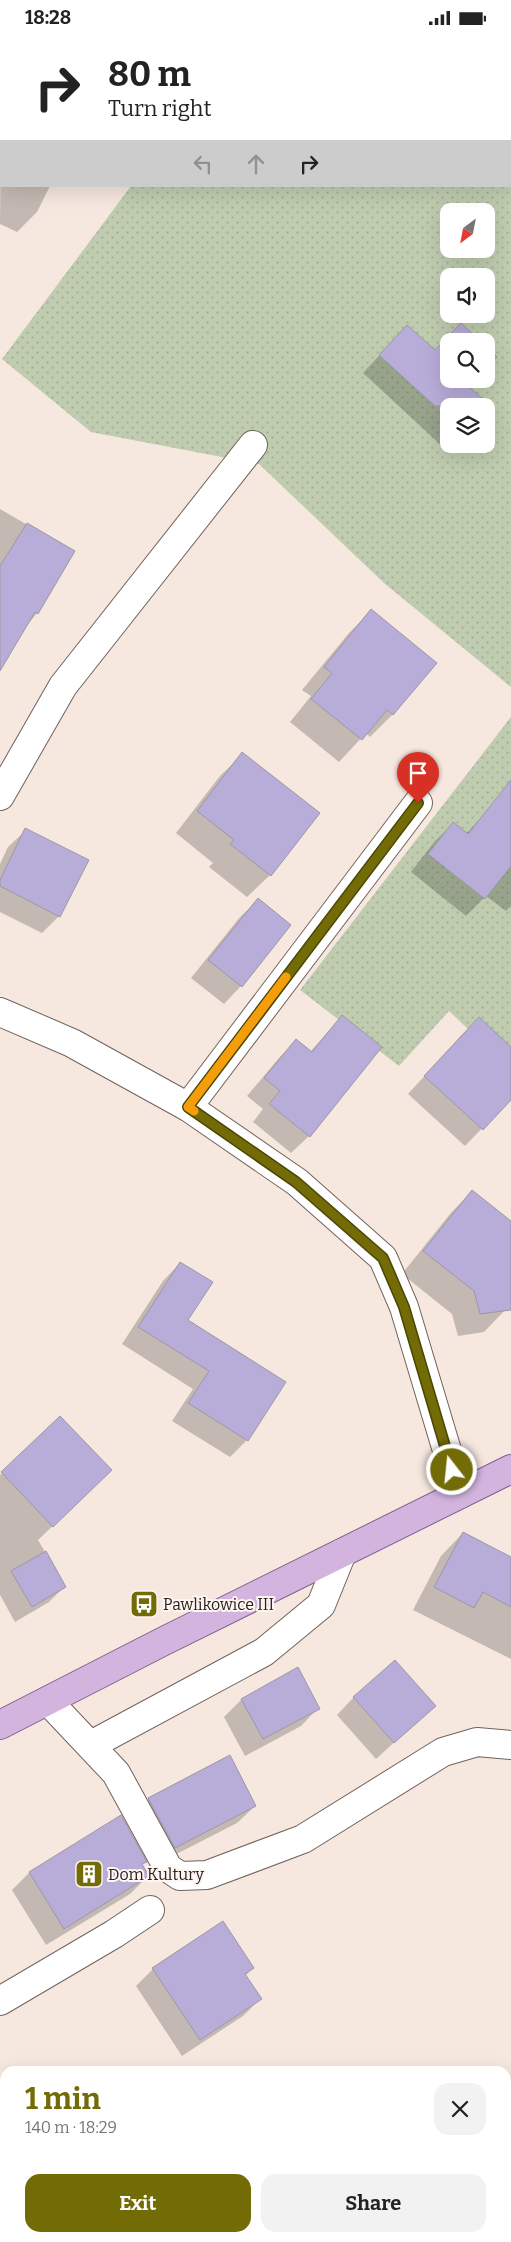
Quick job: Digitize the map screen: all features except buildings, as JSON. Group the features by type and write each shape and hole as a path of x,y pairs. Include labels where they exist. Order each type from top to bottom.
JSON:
{"main road":[{"path":"0,1725 511,1469"}],"lane":[{"path":"0,796 63,686 253,445"},
{"path":"188,1107 418,803"},
{"path":"0,1012 72,1043 188,1107 296,1182 383,1258 404,1307 460,1494"},
{"path":"91,1745 264,1652 321,1605 342,1553"},
{"path":"48,1701 116,1773 168,1868 180,1876 207,1875 303,1839 443,1752 477,1742 511,1745"},
{"path":"0,2001 114,1934 150,1910"}],"green space":[{"path":"130,187 511,187 511,687 384,583 259,464 91,432 2,359"},
{"path":"511,717 511,1070 449,1011 399,1066 300,990"}],"slow traffic":[{"path":"194,1111 188,1107 286,977"}],"place":[{"name":"Pawlikowice III","path":"144,1604"},
{"name":"Dom Kultury","path":"89,1874"}],"route":[{"path":"418,803 188,1107 296,1182 383,1258 404,1307 452,1470"}]}
